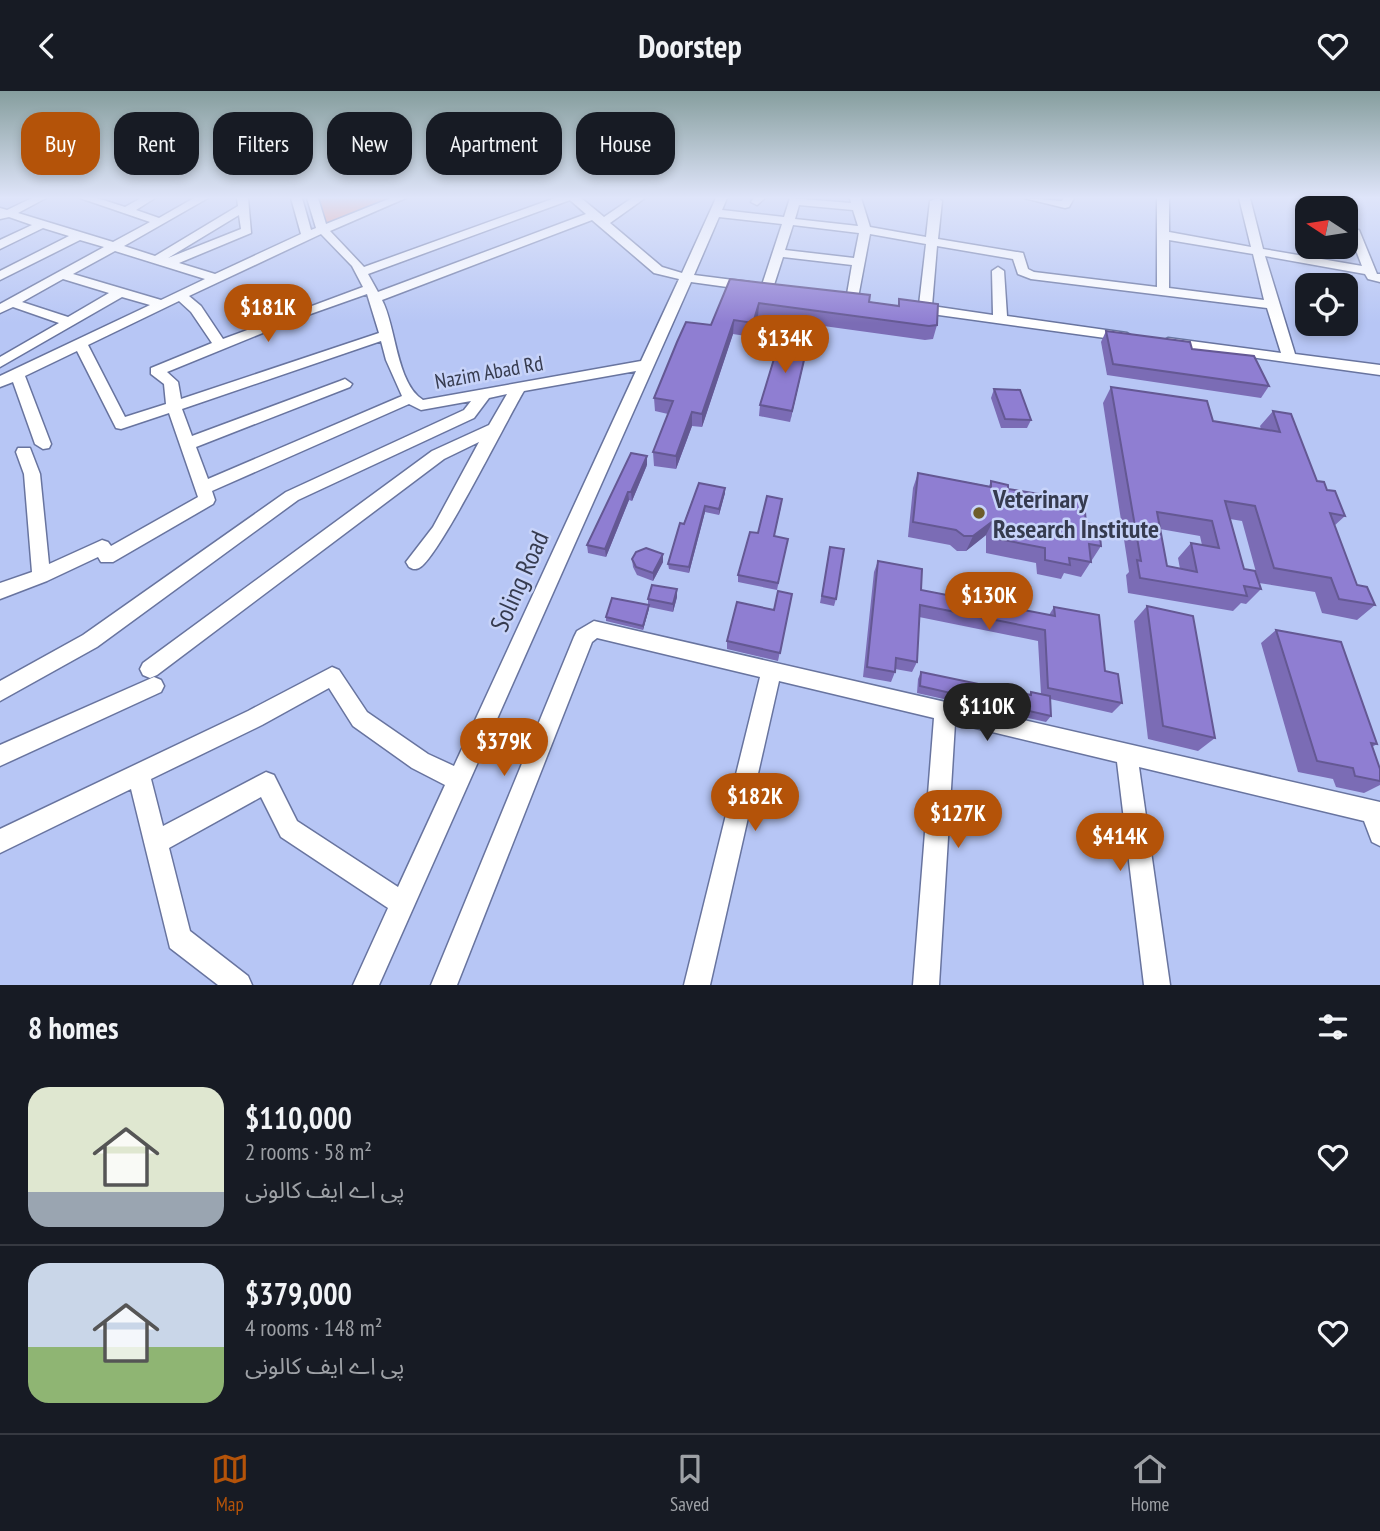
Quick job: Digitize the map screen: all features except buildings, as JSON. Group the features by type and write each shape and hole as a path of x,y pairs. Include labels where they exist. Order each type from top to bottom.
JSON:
{"street":[{"path":"0,276 72,240"},
{"path":"86,240 215,278"},
{"path":"6,306 128,240"},
{"path":"160,263 192,240"},
{"path":"160,263 223,240"},
{"path":"0,382 297,240"},
{"name":"Nazim Abad Rd","path":"332,240 356,264 373,294 393,360 410,398 421,405 645,365"},
{"path":"361,272 450,240"},
{"path":"0,591 41,576 102,547 107,557 207,500 174,406 171,382 156,371 297,314 373,294 536,240"},
{"path":"623,240 659,269 684,277 773,289 782,240"},
{"name":"Soling Road","path":"366,985 702,240"},
{"path":"852,300 863,240"},
{"path":"923,240 1019,256 1023,271 1031,275 1272,305"},
{"path":"1163,240 1163,290"},
{"path":"1191,240 1375,275"},
{"path":"1255,240 1290,359"},
{"path":"1359,240 1375,275"},
{"path":"925,310 931,241"},
{"path":"778,253 860,262"},
{"path":"998,271 1000,320"},
{"path":"62,275 161,305"},
{"path":"4,357 120,292"},
{"path":"180,295 196,309 220,345"},
{"path":"6,306 70,322"},
{"path":"901,306 1380,370"},
{"path":"80,343 121,424 387,335"},
{"path":"17,374 43,444"},
{"path":"187,444 345,384"},
{"path":"415,562 439,533 518,389"},
{"path":"0,692 89,641 292,496 469,414 483,395"},
{"path":"202,488 410,398"},
{"path":"0,756 152,677 438,455 494,429"},
{"path":"24,452 32,474 41,576"},
{"path":"444,985 584,637 594,629 1127,755 1378,820"},
{"path":"696,985 771,671"},
{"path":"0,841 255,718 332,676 360,719 420,761 458,780"},
{"path":"926,985 945,712"},
{"path":"1127,755 1157,985"},
{"path":"139,775 179,939 239,985"},
{"path":"155,843 266,783 289,829 403,904"}],"place":[{"name":"Veterinary Research Institute","path":"979,513"}]}
